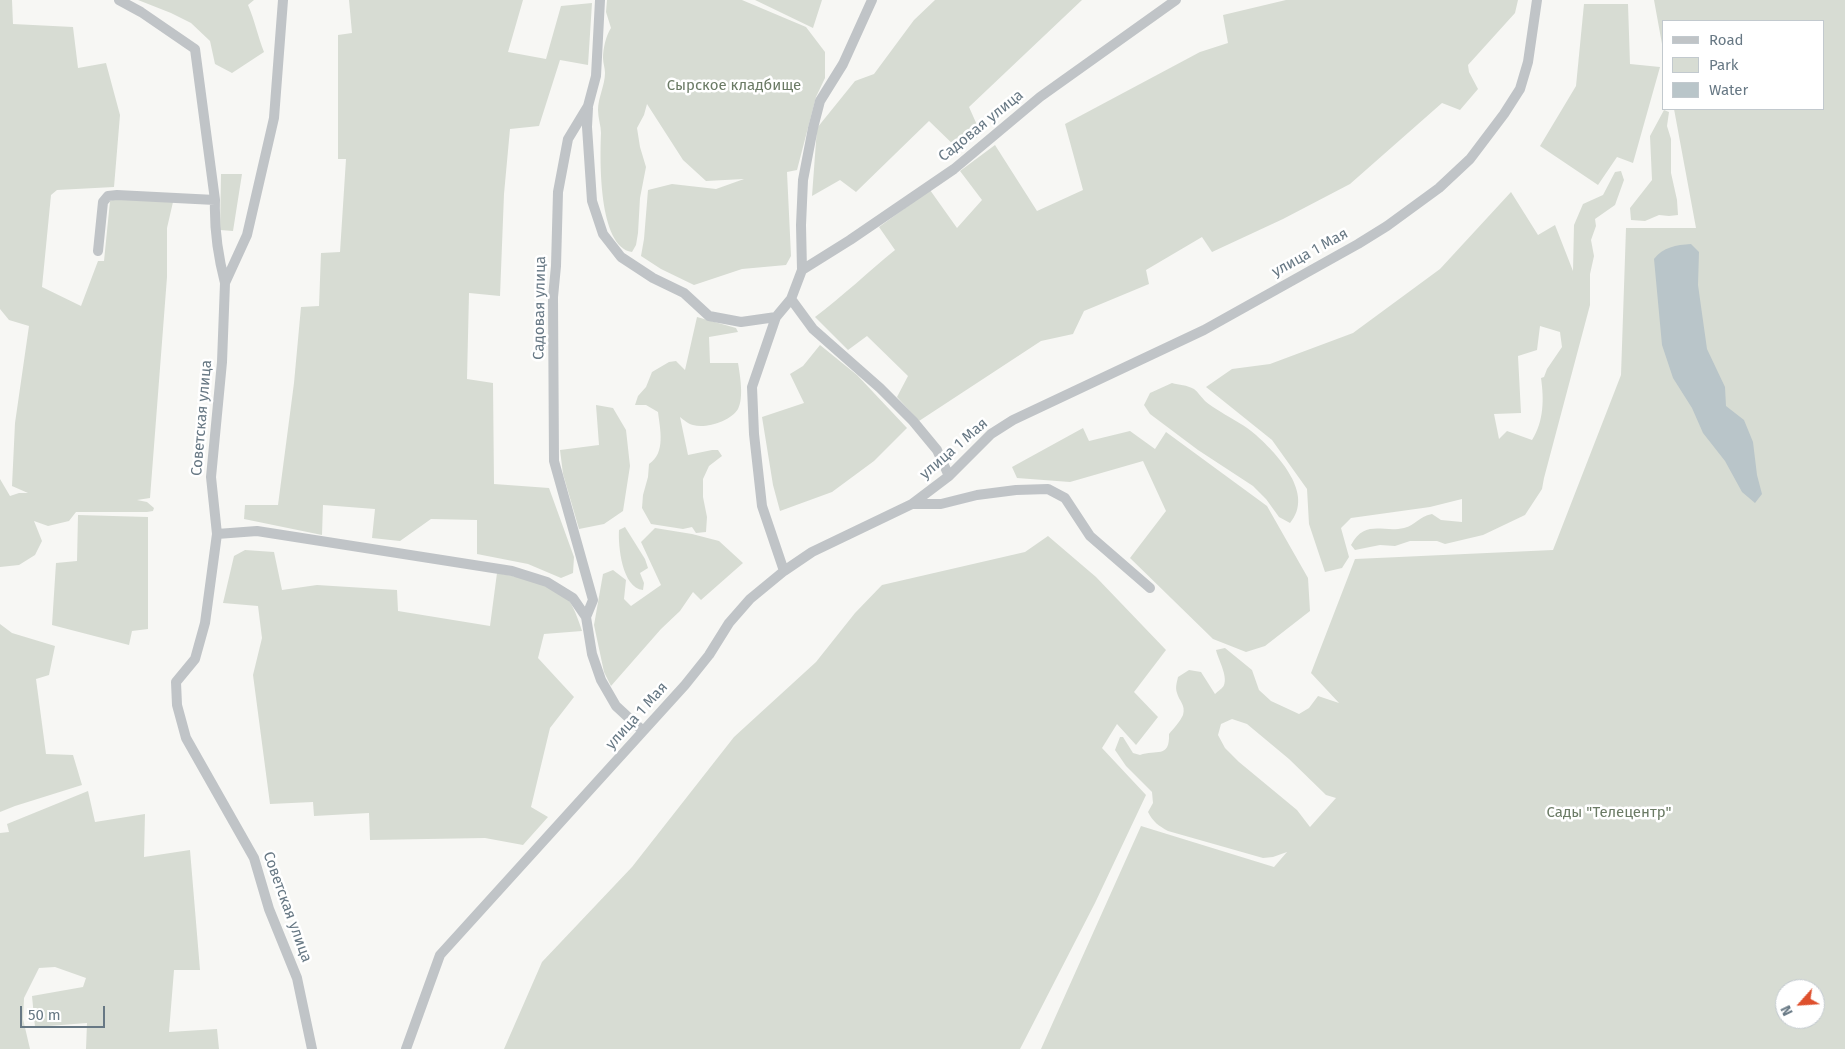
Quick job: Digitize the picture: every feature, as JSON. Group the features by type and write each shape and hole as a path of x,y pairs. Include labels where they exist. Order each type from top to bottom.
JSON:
{"street":[{"path":"119,0 141,12 195,49 215,200 214,218 218,255 225,283"},
{"name":"Советская улица","path":"282,0 274,118 247,235 225,283 222,362 211,477 218,534 205,623 195,659 176,682 177,705 186,738 254,858 268,909 297,978 312,1049"},
{"name":"Садовая улица","path":"586,617 593,600 554,461 553,297 556,266 558,192 568,139 588,106 596,76 600,0"},
{"path":"784,571 762,506 754,434 752,387 776,317 792,299 802,270 800,225 803,180 820,101 843,64 872,0"},
{"name":"Садовая улица","path":"802,270 850,240 954,169 1040,97 1176,0"},
{"name":"улица 1 Мая","path":"406,1049 440,955 710,655 729,623 750,600 784,571 812,552 912,504 949,476 991,434 1012,420 1212,325 1358,244 1387,226 1439,188 1470,159 1504,114 1520,89 1528,62 1537,0"},
{"path":"588,106 587,128 592,201 602,234 621,257 653,278 684,294 709,316 741,322 776,317"},
{"path":"98,251 103,202 108,196 215,200"},
{"path":"792,299 813,328 880,388 913,421 937,450 949,476"},
{"path":"912,504 942,504 1016,490 1048,489 1065,498 1090,536 1150,588"},
{"name":"Садовая улица","path":"218,534 257,531 512,571 547,582 573,598 586,617 592,654 601,680 616,706 643,731"}],"green space":[{"path":"0,0 12,0 13,24 73,27 78,68 106,63 120,115 114,187 57,190 51,195 42,287 81,306 98,261 104,261 110,201 118,198 173,202 167,228 167,277 150,498 137,500 147,502 154,508 153,511 76,512 69,521 48,526 34,521 42,541 35,555 19,565 0,567 0,479 10,496 28,493 12,486 15,423 29,326 9,320 0,309"},
{"path":"138,0 254,0 248,5 264,52 232,73 215,64 210,41 191,23"},
{"path":"349,0 523,0 508,52 546,59 561,6 592,3 588,65 560,60 539,126 510,129 504,194 500,296 469,293 467,379 493,383 494,484 549,488 574,557 573,573 561,578 528,564 477,554 477,520 431,519 400,541 372,538 375,509 323,505 322,535 244,519 245,505 278,505 294,383 301,307 319,306 321,253 340,252 346,159 338,159 338,35 352,33"},
{"name":"Сырское кладбище","path":"607,0 742,0 806,27 825,52 825,78 816,97 797,170 787,172 791,256 786,265 742,269 694,285 661,269 641,256 648,190 672,184 716,189 744,179 706,181 683,160 647,104 637,128 646,167 640,198 636,245 632,252 621,247 613,235 607,219 601,181 601,130 598,110 605,78 604,50 606,38 611,28 606,12"},
{"path":"755,0 822,0 813,28"},
{"path":"935,0 1082,0 969,107 981,134 960,151 929,121 856,192 840,180 812,196 817,128 855,81 874,74 914,20"},
{"path":"1286,0 1518,0 1515,13 1468,65 1469,72 1478,89 1460,110 1442,103 1350,184 1283,219 1212,252 1202,237 1146,270 1149,284 1084,311 1073,334 1041,341 919,421 897,397 908,376 867,336 848,350 815,317 895,250 879,227 930,190 957,228 982,200 960,171 995,145 1037,211 1083,190 1065,124 1200,52 1228,43 1223,15"},
{"name":"Сады \"Телецентр\"","path":"1654,0 1845,0 1845,1049 1041,1049 1141,826 1274,867 1287,852 1263,858 1168,831 1154,821 1148,812 1153,803 1152,792 1126,766 1115,750 1120,737 1123,737 1133,753 1140,755 1161,752 1167,747 1169,734 1184,712 1176,691 1178,677 1189,670 1201,672 1215,694 1223,687 1225,681 1224,672 1216,650 1225,648 1252,670 1259,690 1271,701 1299,714 1309,708 1318,696 1339,703 1311,673 1355,559 1553,550 1621,375 1626,228 1696,228 1674,110 1825,110 1825,20 1662,20 1662,44","holes":["1232,719 1247,724 1289,759 1326,795 1336,798 1310,827 1297,810 1225,748 1218,735 1221,724"]},
{"path":"1584,4 1628,4 1630,64 1660,67 1633,163 1617,157 1598,185 1540,146 1576,86"},
{"path":"1664,110 1669,112 1667,126 1671,139 1671,173 1678,215 1659,215 1645,221 1631,220 1630,208 1652,180 1650,136"},
{"path":"1621,171 1624,180 1615,205 1595,219 1596,226 1591,240 1594,256 1590,274 1590,305 1542,489 1525,515 1483,535 1445,544 1437,541 1410,541 1395,546 1380,545 1355,550 1351,545 1356,537 1368,530 1404,528 1432,514 1441,520 1462,522 1462,499 1430,507 1351,518 1341,528 1349,557 1342,568 1325,572 1309,524 1307,489 1272,440 1206,387 1232,369 1270,364 1353,333 1440,269 1511,192 1538,235 1555,225 1573,271 1574,225 1583,204 1603,195 1615,172","holes":["1540,326 1560,332 1562,347 1547,369 1544,377 1541,378 1542,410 1536,433 1532,440 1507,431 1499,439 1494,414 1521,413 1518,356 1537,350"]},
{"path":"221,174 242,174 233,231 220,230"},
{"path":"697,317 736,328 738,332 709,337 710,363 738,363 741,393 740,404 735,413 718,423 698,426 689,424 680,417 688,455 718,450 722,456 709,466 703,479 703,497 707,517 706,532 696,533 692,527 683,529 651,524 642,508 649,464 658,454 661,433 658,412 646,405 635,405 638,396 646,387 652,372 669,362 676,361 685,370"},
{"path":"820,345 857,375 907,428 874,461 832,492 780,511 773,485 762,417 804,403 790,374 803,366"},
{"path":"1172,383 1194,389 1208,404 1252,432 1274,453 1291,476 1296,488 1297,512 1290,523 1279,517 1266,499 1253,486 1198,450 1150,414 1144,405 1150,393"},
{"path":"596,405 613,408 626,430 630,466 623,511 604,524 579,529 563,474 560,450 599,445"},
{"path":"1083,428 1089,441 1130,431 1155,449 1166,432 1267,506 1308,578 1310,611 1265,646 1246,652 1213,639 1130,558 1166,511 1143,461 1070,482 1017,478 1012,467"},
{"path":"78,515 148,517 148,629 132,631 129,645 52,625 56,563 77,561"},
{"path":"625,527 645,559 648,568 640,573 644,583 643,590 636,588 630,582 623,565 619,546 619,530"},
{"path":"655,528 719,541 743,563 701,600 693,592 680,611 661,629 611,686 604,672 594,625 603,574 613,570 626,580 624,599 631,606 661,585 641,542"},
{"path":"1048,536 1096,577 1166,650 1134,692 1158,717 1136,745 1117,724 1102,748 1146,795 1095,903 1020,1049 504,1049 542,962 632,867 734,737 816,662 855,613 882,585 1025,552"},
{"path":"245,550 274,552 282,590 317,585 397,590 398,611 490,626 497,573 526,579 546,586 556,590 570,602 582,631 544,634 538,658 574,697 550,728 531,807 548,817 523,845 485,838 370,840 369,813 314,816 313,802 270,804 253,675 262,638 258,606 223,603 234,556"},
{"path":"0,624 12,633 55,646 49,675 36,679 46,754 73,755 82,785 0,812"},
{"path":"88,791 95,822 145,814 144,857 190,850 200,970 174,970 169,1032 217,1029 219,1049 86,1049 87,1023 35,1027 32,996 83,987 86,978 55,967 39,968 24,998 23,1019 30,1049 0,1049 0,833 9,832 7,824"}],"water":[{"path":"1691,244 1699,252 1698,285 1707,349 1725,387 1726,406 1744,420 1753,442 1757,475 1762,494 1755,503 1742,492 1725,461 1703,433 1692,408 1673,378 1662,345 1654,259 1670,247"}]}
